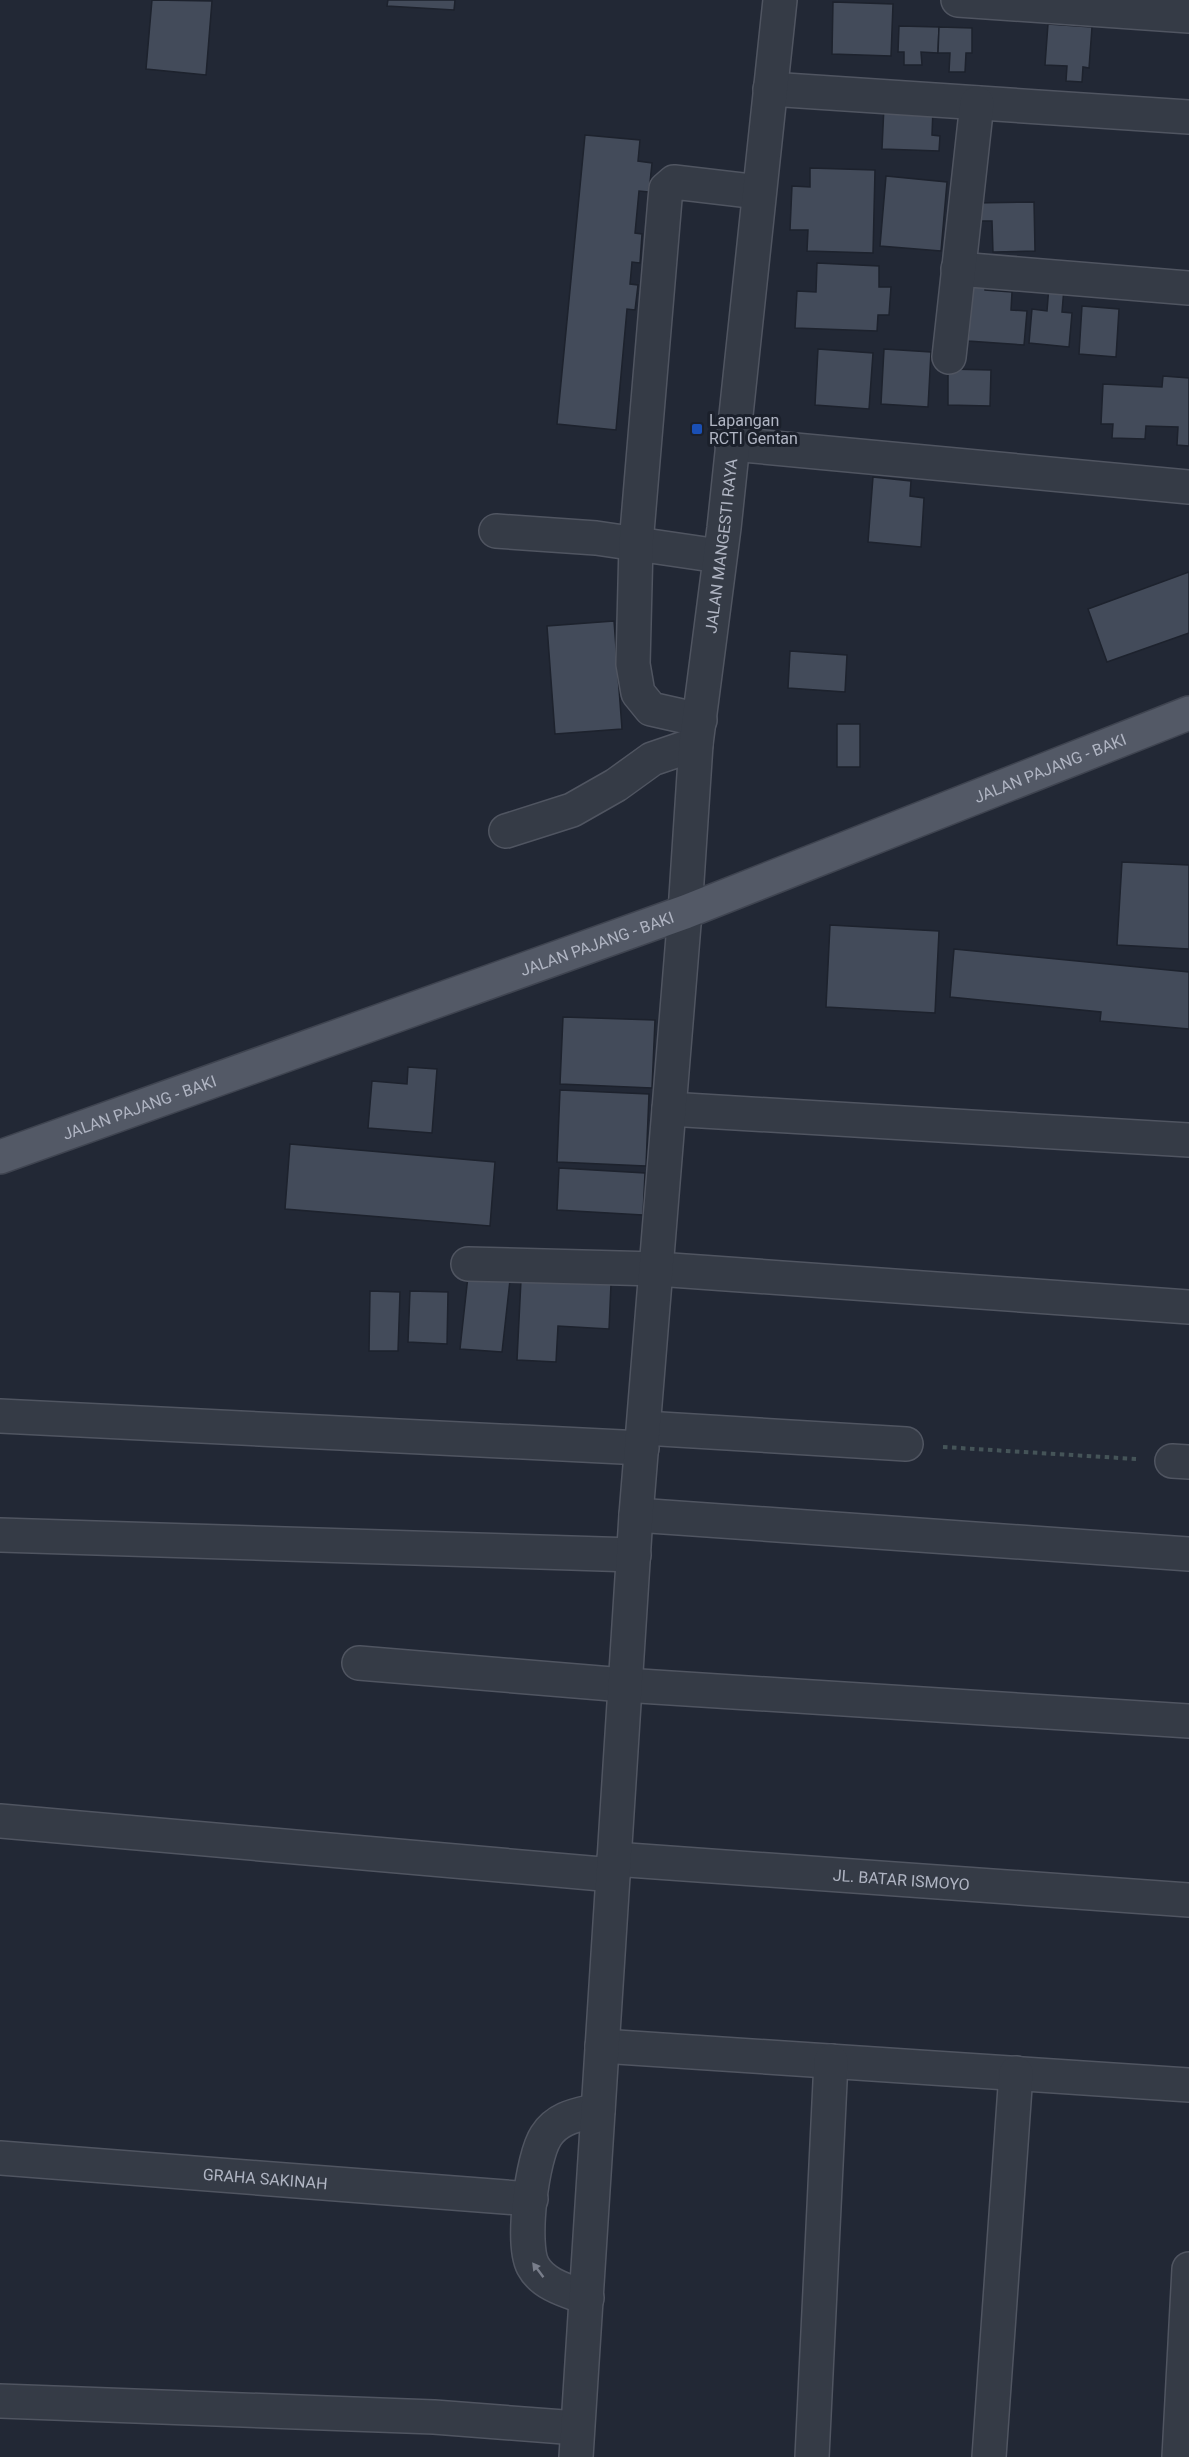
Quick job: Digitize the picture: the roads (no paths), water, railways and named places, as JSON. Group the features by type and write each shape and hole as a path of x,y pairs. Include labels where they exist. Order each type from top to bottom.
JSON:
{"main road":[{"name":"JALAN PAJANG - BAKI","path":"0,1157 685,912 1189,713"}],"street":[{"name":"JALAN MANGESTI RAYA","path":"576,2442 636,1515 698,732 780,0"},
{"path":"958,0 1189,16"},
{"path":"770,89 1189,117"},
{"path":"949,357 977,103"},
{"path":"698,732 651,709 638,693 633,664 636,544 666,189 674,182 759,192"},
{"path":"958,269 1189,288"},
{"path":"732,444 1189,487"},
{"path":"496,531 596,538 719,556"},
{"path":"506,831 572,810 616,785 652,759 698,732"},
{"path":"669,1109 1189,1140"},
{"path":"468,1264 657,1269 1189,1307"},
{"path":"0,1416 643,1438 906,1444"},
{"path":"636,1515 1189,1554"},
{"path":"0,1535 634,1555"},
{"path":"359,1662 624,1685 1189,1721"},
{"name":"JL. BATAR ISMOYO","path":"0,1821 613,1867 1189,1900"},
{"path":"602,2046 1189,2085"},
{"path":"812,2457 831,2061"},
{"path":"989,2457 1016,2073"},
{"path":"587,2298 548,2282 532,2266 527,2241 533,2168 546,2135 564,2118 598,2110"},
{"name":"GRAHA SAKINAH","path":"0,2158 531,2199"},
{"path":"1179,2457 1189,2269"},
{"path":"0,2401 434,2417 576,2442"}],"place":[{"name":"Lapangan RCTI Gentan","path":"697,429"}]}
